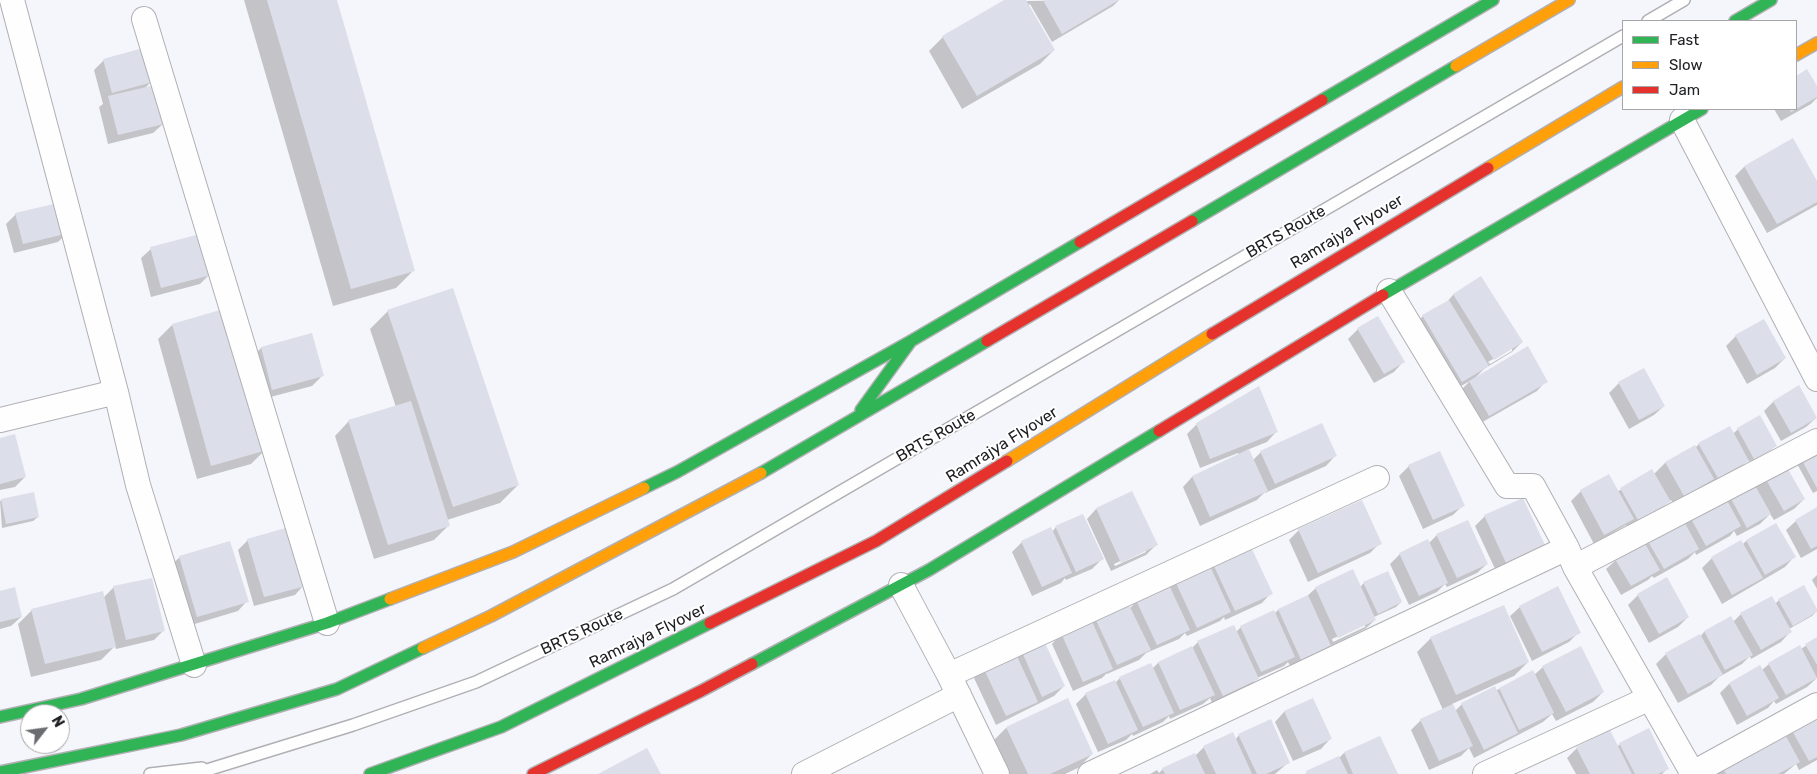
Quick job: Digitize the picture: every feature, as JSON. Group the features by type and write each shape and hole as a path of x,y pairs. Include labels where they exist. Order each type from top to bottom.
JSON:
{"main road":[{"path":"0,717 81,699 327,623 513,552 677,472 911,341 1492,0"},
{"path":"0,772 181,735 337,689 508,606 771,468 1569,0"},
{"path":"1737,20 1771,0"},
{"path":"1797,54 1817,42"},
{"name":"Ramrajya Flyover","path":"370,774 501,727 876,542 1349,250 1622,88"},
{"path":"533,774 701,691 929,570 1389,291 1692,114"},
{"path":"854,419 911,341"}],"street":[{"path":"12,0 116,392 138,485 194,665"},
{"path":"144,19 327,623"},
{"path":"1692,114 1817,378"},
{"path":"1389,291 1507,486 1533,486 1571,558 1693,774 1817,705"},
{"path":"0,420 116,392"},
{"path":"1090,774 1571,558 1817,441"},
{"path":"804,774 954,685 1377,478"},
{"path":"901,585 954,685 996,774"},
{"path":"1485,774 1650,698"}],"lane":[{"path":"1650,20 1684,0"},
{"name":"BRTS Route","path":"216,767 353,725 476,682 673,589 1622,37"},
{"path":"150,774 216,767"},
{"path":"194,774 216,767"}],"building":[{"path":"267,0 337,0 415,271 351,289"},
{"path":"1004,0 1026,0 1055,50 977,96 942,36"},
{"path":"1043,0 1119,0 1062,34"},
{"path":"143,48 153,82 112,93 103,59"},
{"path":"1807,69 1817,86 1817,97 1797,109 1797,75"},
{"path":"155,85 164,124 118,135 108,96"},
{"path":"1793,138 1817,181 1817,202 1777,224 1744,166"},
{"path":"62,202 69,233 23,244 15,213"},
{"path":"200,234 211,275 161,288 150,247"},
{"path":"1481,276 1523,342 1494,360 1453,294"},
{"path":"453,288 519,485 453,507 387,310"},
{"path":"1449,300 1489,366 1462,382 1422,315"},
{"path":"227,308 267,450 211,466 172,324"},
{"path":"1378,316 1405,362 1384,374 1357,328"},
{"path":"1764,319 1786,358 1757,375 1735,335"},
{"path":"312,333 324,376 272,390 261,347"},
{"path":"1528,346 1548,382 1489,416 1469,381"},
{"path":"1644,368 1665,406 1639,420 1618,382"},
{"path":"1799,385 1817,418 1791,433 1773,401"},
{"path":"1259,386 1278,432 1210,459 1196,423"},
{"path":"411,401 450,526 388,545 348,420"},
{"path":"1760,415 1777,446 1754,459 1737,428"},
{"path":"1322,423 1337,456 1275,484 1260,451"},
{"path":"1730,426 1749,461 1718,478 1698,443"},
{"path":"15,434 26,477 0,484 0,438"},
{"path":"1695,445 1714,479 1684,496 1665,462"},
{"path":"1813,447 1817,455 1817,488 1799,455"},
{"path":"1249,449 1268,491 1210,517 1192,476"},
{"path":"1440,451 1465,506 1433,520 1408,465"},
{"path":"1785,464 1805,499 1784,511 1764,476"},
{"path":"1652,469 1671,502 1638,520 1620,488"},
{"path":"1609,474 1634,519 1604,535 1580,490"},
{"path":"1753,482 1771,514 1747,528 1729,495"},
{"path":"1132,491 1158,545 1121,563 1096,508"},
{"path":"34,492 39,517 6,524 1,499"},
{"path":"1724,495 1741,526 1706,546 1689,515"},
{"path":"1523,498 1545,545 1506,563 1484,515"},
{"path":"1362,500 1382,544 1318,573 1298,529"},
{"path":"1817,507 1817,546 1811,549 1795,520"},
{"path":"1083,514 1104,559 1076,572 1055,526"},
{"path":"1681,516 1699,549 1664,569 1645,536"},
{"path":"1468,520 1488,564 1457,578 1436,534"},
{"path":"1776,523 1796,557 1765,575 1746,540"},
{"path":"289,527 306,586 264,597 247,539"},
{"path":"1051,527 1072,573 1042,587 1021,541"},
{"path":"1428,539 1448,583 1419,596 1399,553"},
{"path":"1741,540 1763,578 1732,595 1711,557"},
{"path":"230,541 249,602 197,617 179,556"},
{"path":"1644,542 1660,570 1631,586 1615,559"},
{"path":"1251,547 1273,594 1235,611 1213,564"},
{"path":"1209,564 1231,612 1197,628 1174,579"},
{"path":"1353,569 1376,620 1338,638 1315,587"},
{"path":"1388,571 1402,602 1378,614 1363,582"},
{"path":"1667,577 1689,617 1659,634 1637,594"},
{"path":"152,578 165,631 126,640 113,586"},
{"path":"1169,585 1190,630 1157,645 1136,600"},
{"path":"1804,585 1817,612 1793,626 1778,599"},
{"path":"1558,586 1581,633 1542,652 1519,606"},
{"path":"15,587 22,617 0,622 0,591"},
{"path":"103,591 116,647 45,664 31,609"},
{"path":"1308,595 1332,648 1302,662 1278,609"},
{"path":"1772,596 1792,632 1761,650 1740,613"},
{"path":"1127,601 1151,650 1117,665 1094,616"},
{"path":"1504,605 1529,662 1456,695 1430,637"},
{"path":"1274,610 1295,657 1261,672 1240,626"},
{"path":"1731,616 1753,655 1725,670 1704,631"},
{"path":"1091,619 1113,669 1083,682 1061,633"},
{"path":"1234,625 1259,679 1223,696 1197,641"},
{"path":"1700,634 1723,675 1688,694 1665,653"},
{"path":"1817,637 1817,665 1805,644"},
{"path":"1044,641 1065,686 1042,697 1022,652"},
{"path":"1800,645 1817,678 1786,695 1768,663"},
{"path":"1192,646 1215,695 1180,710 1158,662"},
{"path":"1581,646 1604,692 1566,712 1542,666"},
{"path":"1015,652 1038,702 1006,716 983,667"},
{"path":"1151,663 1174,713 1143,727 1119,677"},
{"path":"1760,665 1779,698 1747,716 1729,683"},
{"path":"1533,670 1554,713 1519,730 1499,688"},
{"path":"1115,680 1138,730 1108,744 1085,693"},
{"path":"1495,686 1518,733 1484,750 1461,703"},
{"path":"1068,698 1093,754 1050,774 1028,774 1006,727"},
{"path":"1313,698 1332,739 1303,752 1284,711"},
{"path":"1453,704 1473,746 1439,761 1420,719"},
{"path":"1817,712 1817,757 1809,761 1790,727"},
{"path":"1271,719 1290,763 1266,774 1257,774 1238,734"},
{"path":"1649,728 1669,769 1658,774 1635,774 1619,743"},
{"path":"1610,730 1632,774 1590,774 1576,747"},
{"path":"1783,731 1800,762 1778,774 1726,774 1721,765"},
{"path":"1233,732 1252,774 1216,774 1203,746"},
{"path":"1380,736 1398,774 1353,774 1344,752"},
{"path":"647,748 661,774 598,774"},
{"path":"1195,753 1205,774 1165,774 1162,768"},
{"path":"1339,756 1348,774 1307,774 1306,771"}],"traffic: fast":[{"path":"1322,100 1493,0"},
{"path":"1737,20 1771,0"},
{"path":"1192,221 1456,66"},
{"path":"1383,295 1700,110"},
{"path":"644,488 677,472 911,341 1080,242"},
{"path":"861,410 911,341"},
{"path":"761,473 987,341"},
{"path":"752,664 929,570 1159,431"},
{"path":"0,717 81,699 327,623 390,599"},
{"path":"370,774 501,727 710,623"},
{"path":"0,772 181,735 337,689 423,648"}],"traffic: slow":[{"path":"1456,66 1569,0"},
{"path":"1797,54 1817,43"},
{"path":"1488,168 1622,88"},
{"path":"1007,461 1212,334"},
{"path":"423,648 491,616 761,473"},
{"path":"390,599 513,552 644,488"}],"traffic: jam":[{"path":"1080,242 1322,100"},
{"path":"1212,334 1488,168"},
{"path":"987,341 1192,221"},
{"path":"1159,431 1383,295"},
{"path":"710,623 876,541 1007,461"},
{"path":"533,774 752,664"}]}
